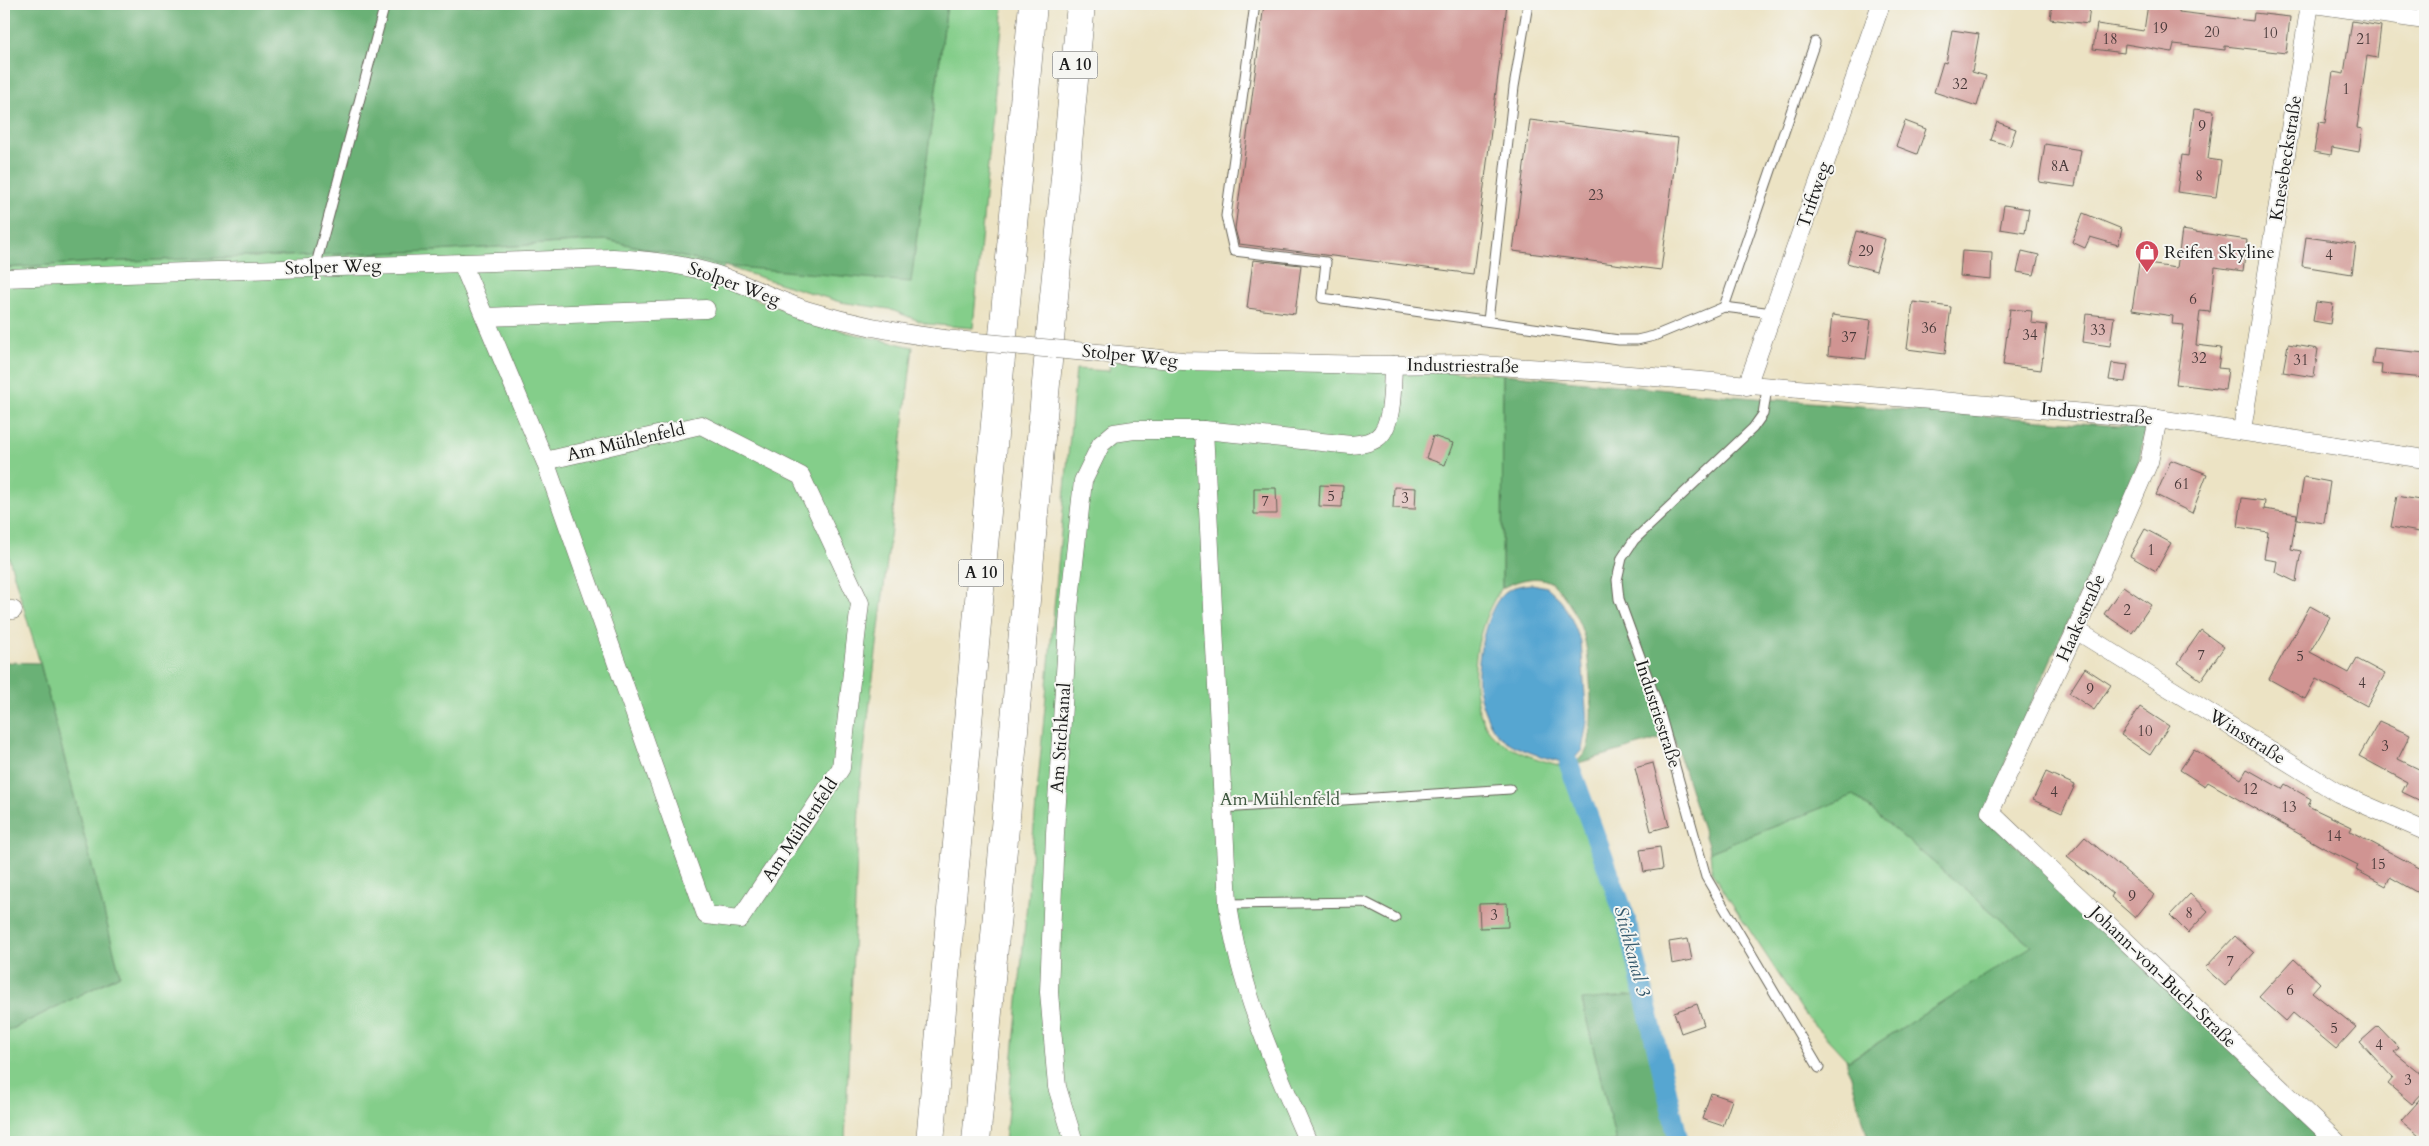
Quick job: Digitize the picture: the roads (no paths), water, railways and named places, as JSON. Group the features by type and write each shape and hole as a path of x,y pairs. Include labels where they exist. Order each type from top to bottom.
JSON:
{"highway":[{"name":"A 10","path":"930,1142 1033,4"},
{"name":"A 10","path":"976,1142 1081,4"}],"street":[{"name":"Triftweg","path":"1747,386 1881,4"},
{"name":"Knesebeckstraße","path":"2242,430 2310,4"},
{"path":"2314,4 2425,20"},
{"name":"Stolper Weg","path":"4,278 614,258 662,262 718,275 784,302 842,320 892,332 944,339 1183,361 1339,365"},
{"name":"Am Mühlenfeld","path":"462,263 545,460 706,915 740,919 841,768 860,603 801,476 701,424 545,460"},
{"path":"485,317 706,309"},
{"name":"Industriestraße","path":"1339,365 1466,364 1515,367 2158,419 2242,430 2425,459"},
{"name":"Am Stichkanal","path":"1074,1142 1056,1087 1049,992 1055,833 1069,609 1079,500 1083,481 1092,459 1101,444 1114,433 1157,428 1269,435 1351,446 1366,443 1379,437 1388,419 1392,401 1393,365"},
{"name":"Haakestraße","path":"1990,812 2076,630 2149,462 2158,419"},
{"path":"1204,430 1228,904 1233,941 1246,990 1308,1142"},
{"name":"Winsstraße","path":"2076,630 2338,793 2425,831"},
{"name":"Johann-von-Buch-Straße","path":"1990,812 2337,1142"}],"lane":[{"path":"315,268 385,4"},
{"path":"1255,4 1226,216 1234,251 1326,262 1322,298 1619,340 1637,340 1654,336 1724,307 1773,313"},
{"path":"1488,321 1514,88 1528,4"},
{"path":"1724,307 1815,42"},
{"name":"Industriestraße","path":"1767,388 1763,414 1753,428 1634,540 1622,558 1617,580 1619,599 1658,706 1706,876 1819,1068"},
{"path":"1223,808 1510,789"},
{"path":"1228,904 1364,902 1395,918"}],"water":[{"path":"1532,584 1547,587 1560,599 1572,620 1581,642 1587,722 1582,750 1569,764 1518,748 1500,737 1488,720 1479,692 1480,651 1492,611 1504,593 1517,586"}],"waterway":[{"name":"Stichkanal 3","path":"1569,764 1626,919 1679,1142"}],"place":[{"name":"Reifen Skyline","path":"2147,273"}]}
